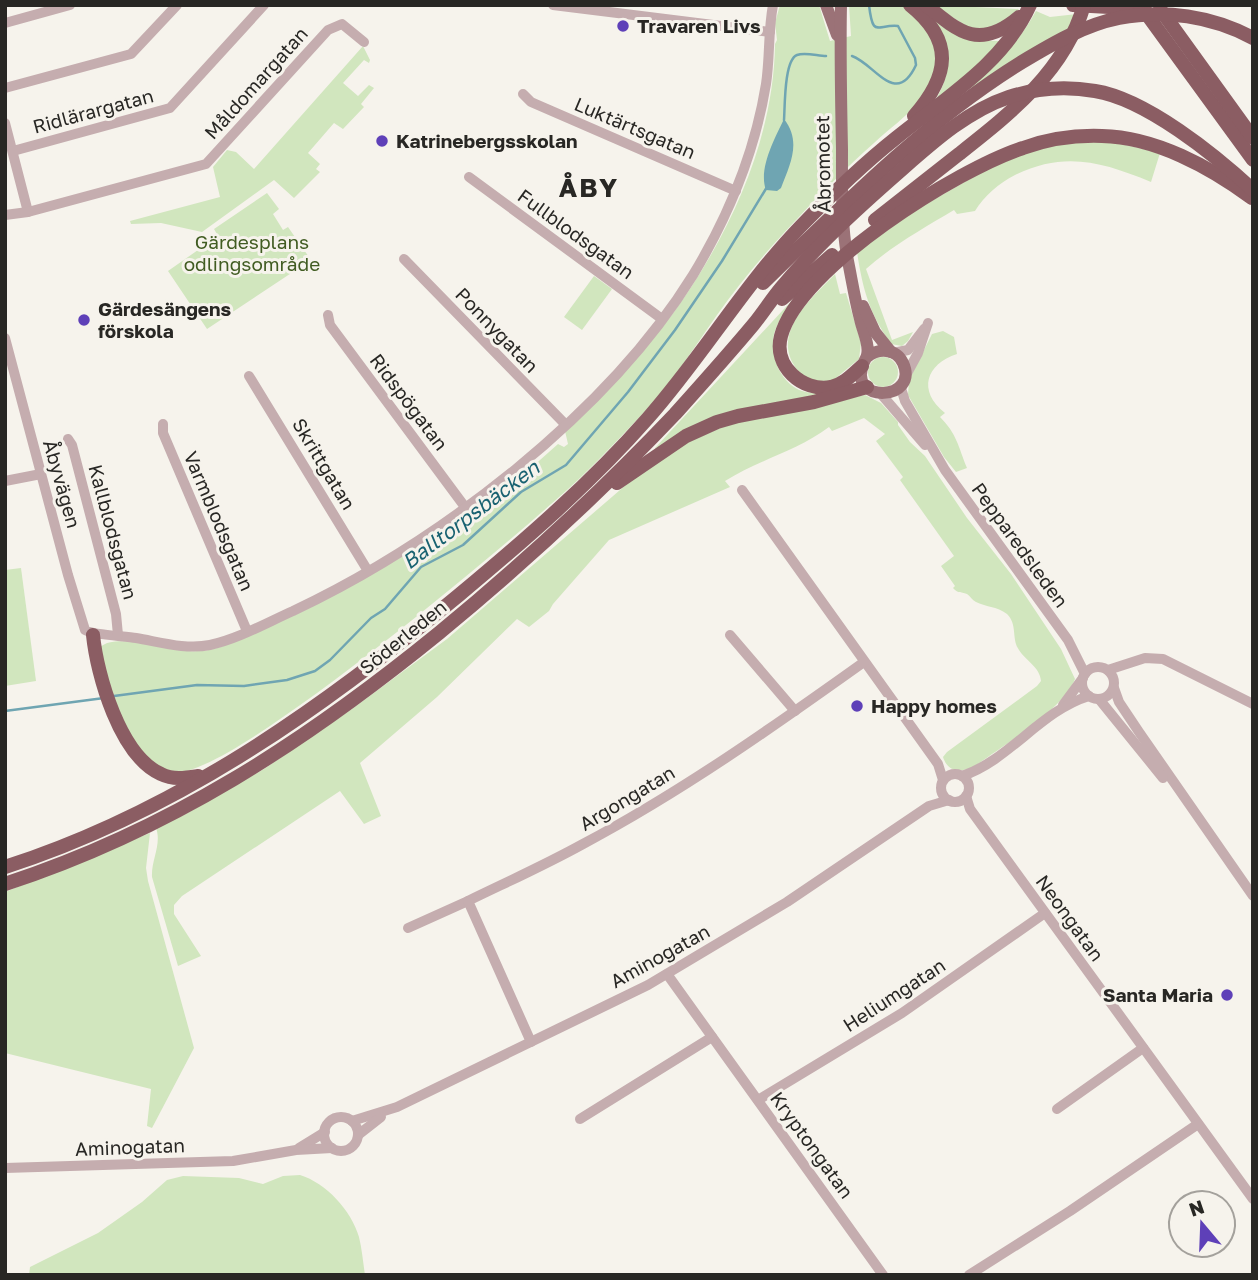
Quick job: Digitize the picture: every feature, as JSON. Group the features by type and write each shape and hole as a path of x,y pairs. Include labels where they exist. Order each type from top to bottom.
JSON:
{"highway":[{"path":"891,142 930,96 940,78 943,65 935,31 910,5"},
{"path":"926,5 953,27 968,34 989,35 1018,23"},
{"path":"1073,5 1158,10 1223,25 1253,38"},
{"path":"755,323 824,261 997,125 1044,79 1066,46 1084,5"},
{"path":"1140,5 1253,138"},
{"path":"726,319 799,228 845,182 891,142 981,70 1006,44 1029,8"},
{"path":"726,319 880,170 1007,71 1059,41 1095,25 1158,10"},
{"path":"1158,10 1177,46 1253,160"},
{"path":"755,323 782,287 815,251 918,156 982,108 1028,92 1073,88 1098,91 1121,98 1188,137 1253,190"},
{"path":"864,362 839,384 817,387 808,385 782,362 779,345 792,312 825,274 879,227 951,182 993,160 1046,141 1079,136 1133,140 1176,153 1253,199"},
{"path":"879,227 891,207"},
{"name":"Söderleden","path":"5,867 125,819 210,775 272,738 323,702 519,545 592,476 647,420 726,319"},
{"name":"Söderleden","path":"5,884 132,834 240,776 286,748 401,664 538,550 582,509 677,411 755,323"},
{"path":"582,509 660,452 717,422 814,402 867,387"},
{"path":"93,635 96,660 107,696 128,740 141,758 155,771 168,777 181,779 210,775"}],"main road":[{"name":"Åbromotet","path":"826,5 840,42"},
{"name":"Åbromotet","path":"841,5 844,230 852,284 866,341 861,375 867,387"},
{"name":"Åbromotet","path":"852,284 875,332 904,368 902,382"},
{"path":"864,362 878,351 892,353"},
{"path":"867,387 881,394 892,392 902,382"}],"street":[{"path":"5,23 70,5"},
{"path":"5,88 131,54 177,5"},
{"name":"Ridlärargatan","path":"13,151 170,108 264,5"},
{"path":"554,5 770,32"},
{"path":"93,635 118,635 195,646 220,642 247,631 309,603 368,571 466,508 506,477 565,424 626,362 662,319 694,273 719,229 749,155 762,105 773,5"},
{"name":"Måldomargatan","path":"5,215 28,212 206,164 328,30 342,24 364,42"},
{"name":"Luktärtsgatan","path":"523,94 531,102 736,191"},
{"path":"5,123 28,212"},
{"name":"Fullblodsgatan","path":"469,177 662,319"},
{"name":"Ponnygatan","path":"404,259 565,424"},
{"name":"Ridspögatan","path":"328,315 330,325 466,508"},
{"path":"892,353 908,350 928,323 918,353 902,382"},
{"name":"Åbyvägen","path":"5,338 82,625 93,635"},
{"name":"Skrittgatan","path":"249,376 368,571"},
{"name":"Pepparedsleden","path":"902,382 905,401 945,470"},
{"name":"Pepparedsleden","path":"881,394 945,470 1068,640 1103,668"},
{"name":"Varmblodsgatan","path":"163,424 163,433 247,631"},
{"name":"Kallblodsgatan","path":"68,439 72,444 116,614 118,635"},
{"path":"5,481 41,474"},
{"path":"741,490 938,764 943,795 960,796"},
{"path":"730,635 795,711"},
{"path":"1068,640 1083,688 1097,700 1209,836"},
{"path":"960,796 982,768 1058,711 1091,669 1127,665 1145,658 1163,659 1253,704"},
{"name":"Argongatan","path":"408,928 585,843 690,781 864,662"},
{"path":"1058,711 1108,696 1127,665"},
{"path":"1103,668 1114,685 1119,702 1209,836 1253,896"},
{"path":"1058,711 1097,700"},
{"path":"938,764 958,775"},
{"path":"942,784 958,775 982,768"},
{"path":"958,775 960,796"},
{"name":"Aminogatan","path":"929,807 942,784"},
{"name":"Aminogatan","path":"296,1150 324,1132 333,1119 341,1117 352,1121 393,1109 667,974 787,902 929,807 960,796"},
{"name":"Neongatan","path":"960,796 1253,1199"},
{"path":"468,901 531,1042"},
{"name":"Heliumgatan","path":"758,1100 902,1013 1045,914"},
{"name":"Kryptongatan","path":"667,974 883,1275"},
{"path":"580,1119 712,1037"},
{"path":"1057,1109 1143,1048"},
{"name":"Aminogatan","path":"5,1168 233,1161 296,1150 331,1148 340,1151 350,1148 358,1135 393,1109"},
{"path":"352,1121 358,1135"},
{"path":"969,1275 1065,1215 1198,1124"},
{"path":"324,1132 331,1148"}],"green space":[{"path":"780,5 819,5 830,41 851,36 849,5 902,6 923,23 933,41 937,59 935,75 914,107 835,179 766,253 658,397 579,479 549,506 378,647 254,736 206,764 175,772 158,766 144,755 122,722 100,647 120,641 202,651 237,640 300,612 369,576 466,512 529,466 531,468 558,444 564,447 568,444 565,431 662,328 694,283 730,219 745,186 767,116 777,40 775,23"},
{"path":"920,5 968,40 999,41 989,55 935,101 947,73 947,62 941,41"},
{"path":"933,5 1019,9 1009,20 976,32"},
{"path":"1036,11 1050,17 1077,14 1070,27 972,89 970,87 1015,43"},
{"path":"363,46 369,63 364,60 343,83 358,96 369,85 374,88 361,104 364,107 343,129 334,123 308,153 320,164 316,169 320,172 294,198 274,180 202,232 161,223 131,224 130,221 220,197 213,167 227,150 236,152 254,169"},
{"path":"1075,141 1117,143 1160,153 1151,182 1100,165 1067,161 1050,163 1003,182 987,195 975,211 957,214 954,210 920,230 866,269 892,340 913,332 902,346 891,344 868,301 857,252 916,210 989,168 1026,151"},
{"name":"Gärdesplans odlingsområde","path":"267,193 279,209 273,214 283,230 288,227 311,260 207,329 168,271 218,236 214,229"},
{"path":"835,274 840,294 846,293 861,343 859,359 831,382 814,381 801,374 794,365 788,339 798,315"},
{"path":"594,276 612,289 582,330 564,317"},
{"path":"796,296 774,334 776,361 779,370 790,384 809,393 828,394 759,406 656,450 655,448"},
{"path":"943,331 954,337 957,354 938,364 932,371 928,387 936,405 945,413 940,417 954,435 967,468 956,472 944,457 908,395 909,380 932,334"},
{"path":"883,357 894,361 898,372 894,383 883,387 872,383 868,372 872,361"},
{"path":"865,395 881,403 898,422 910,442 925,456 967,518 1011,574 1061,649 1075,679 1058,703 1045,715 974,767 956,770 945,762 943,757 947,752 1037,686 1041,681 1040,676 1017,646 1007,614 976,602 967,594 953,588 955,586 941,566 954,556 900,480 903,477 876,441 885,434 864,418 832,431 829,427 804,443 725,481 730,487 609,540 549,611 529,627 517,619 437,697 360,763 381,816 364,824 340,791 182,896 174,905 174,914 201,956 178,966 152,877 158,840 156,828 264,769 352,709 447,639 627,484 679,446 734,422"},
{"path":"21,568 36,681 5,686 5,570"},
{"path":"150,833 146,868 148,881 194,1048 152,1128 147,1126 151,1089 5,1053 5,892"},
{"path":"300,1175 328,1191 350,1217 359,1237 365,1275 29,1275 30,1267 98,1233 142,1202 167,1180 183,1176 239,1178 263,1184 283,1176"}],"water":[{"path":"784,119 792,136 791,162 781,188 777,191 766,190 766,163"}],"waterway":[{"name":"Balltorpsbäcken","path":"852,56 893,83 901,83 916,65 898,26 874,26 869,5"},
{"name":"Balltorpsbäcken","path":"784,120 787,74 793,59 804,54 826,56"},
{"name":"Balltorpsbäcken","path":"114,696 197,685 244,686 287,680 315,671 330,660 371,618 385,609 421,567 463,545 521,492 566,465 628,392 675,330 722,261 767,187"},
{"name":"Balltorpsbäcken","path":"5,711 104,698"}],"place":[{"name":"Travaren Livs","path":"623,26"},
{"name":"Katrinebergsskolan","path":"382,141"},
{"name":"Gärdesängens förskola","path":"84,320"},
{"name":"Happy homes","path":"857,706"},
{"name":"Santa Maria","path":"1227,995"}],"district":[{"name":"ÅBY","path":"589,188"}]}
